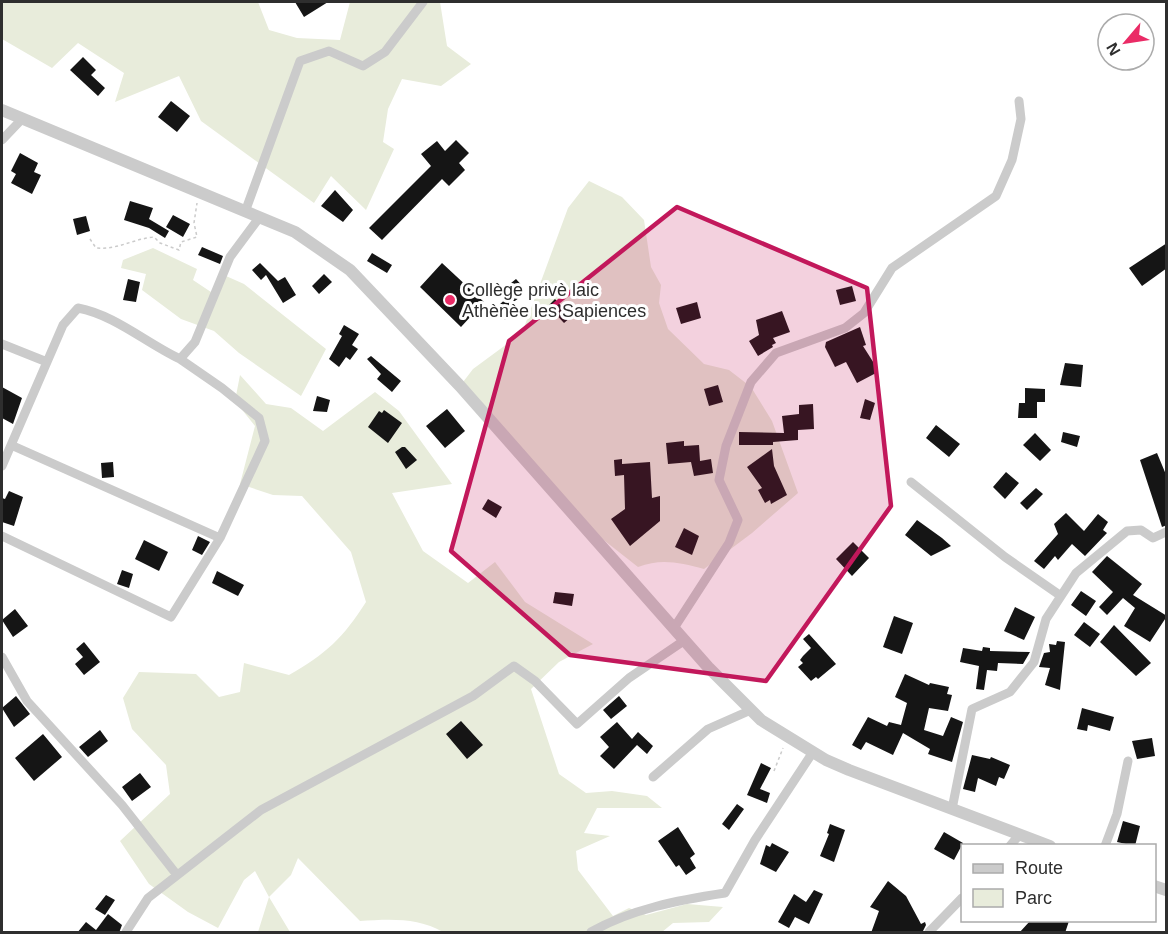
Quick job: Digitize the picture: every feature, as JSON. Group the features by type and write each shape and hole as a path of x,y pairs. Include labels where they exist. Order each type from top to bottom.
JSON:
{"street":[{"path":"245,212 300,61 329,51 363,66 385,52 423,2"},
{"path":"674,628 729,543 738,520 719,480 726,446 751,382 776,352 844,328 851,323 864,313 892,268 996,196 1012,160 1021,119 1019,101"},
{"path":"2,110 199,194 295,232 350,270 453,379 674,628 762,720 813,752 849,770 1045,844"},
{"path":"2,140 22,119"},
{"path":"180,359 195,342 230,257 259,218"},
{"path":"2,466 63,325 78,308 99,312 152,346 180,359 222,388 259,418 265,441 220,538 171,617 2,536"},
{"path":"2,344 47,362"},
{"path":"11,445 220,538"},
{"path":"911,482 1005,557 1061,596"},
{"path":"952,809 972,709 1010,692 1034,662 1046,619 1076,573 1127,531 1141,530 1153,538 1167,532"},
{"path":"126,933 148,898 261,810 473,696 514,666 535,681 577,724 629,678 685,640"},
{"path":"2,657 27,700 122,806 177,875"},
{"path":"653,777 708,729 751,710"},
{"path":"591,933 612,920 682,900 724,893 755,840 813,752"},
{"path":"1106,844 1117,814 1128,761"},
{"path":"1012,844 1020,834"},
{"path":"929,933 961,900"}],"path":[{"path":"90,239 96,248 113,249 139,238 153,237 160,243 179,250 181,242 197,237 194,223 199,194"},
{"path":"774,771 787,736"}],"highlighted area":[{"path":"677,207 867,288 891,506 766,681 570,655 451,551 509,341"}],"green space":[{"path":"2,2 258,2 269,30 297,38 340,40 350,2 440,2 447,46 471,64 441,86 402,79 388,109 383,142 394,149 366,210 331,176 314,203 201,121 179,76 115,102 124,73 78,43 52,68 2,39"},
{"path":"589,181 622,197 644,220 651,267 661,285 659,303 668,329 704,364 729,370 751,387 772,421 798,493 752,533 704,569 663,562 638,567 582,523 460,386 473,369 522,333 568,208"},
{"path":"153,248 197,269 193,280 214,294 226,276 244,284 326,349 301,396 239,353 214,331 181,319 142,290 146,274 121,268 123,260"},
{"path":"240,375 266,404 291,408 323,431 375,392 399,411 452,484 392,493 423,551 468,583 495,562 525,602 593,644 559,662 531,689 559,774 586,793 612,791 647,796 662,808 597,808 584,833 610,836 576,851 578,870 613,916 629,908 646,915 687,904 723,907 709,922 673,923 662,932 443,932 413,921 360,921 298,858 291,875 269,897 255,871 244,880 218,928 188,912 149,884 120,841 170,794 166,765 132,729 123,698 139,672 196,674 219,697 240,692 244,663 289,675 333,644 366,602 351,552 302,496 273,495 240,484 255,426 235,401"},
{"path":"269,897 290,932 258,932"}],"building":[{"path":"295,2 328,2 304,17"},
{"path":"83,57 96,70 91,75 105,88 98,96 70,70"},
{"path":"171,101 190,116 177,132 158,117"},
{"path":"456,140 469,153 459,163 465,170 449,186 442,179 382,240 369,228 431,166 421,154 437,141 445,151"},
{"path":"20,153 38,163 34,172 41,175 32,194 11,183 16,174 11,171"},
{"path":"335,190 353,210 343,222 321,206"},
{"path":"130,201 153,208 149,219 169,231 165,238 149,228 124,220"},
{"path":"173,215 190,224 183,237 166,227"},
{"path":"86,216 90,231 77,235 73,219"},
{"path":"1167,243 1167,268 1142,286 1129,268"},
{"path":"202,247 223,256 220,264 198,255"},
{"path":"372,253 392,265 387,273 367,261"},
{"path":"260,263 278,281 285,277 296,295 283,303 266,275 261,280 252,270"},
{"path":"442,263 484,302 461,327 420,287"},
{"path":"324,274 332,282 319,294 312,286"},
{"path":"128,279 140,282 136,302 123,300"},
{"path":"516,279 525,289 518,295 519,298 505,308 511,314 505,320 497,311 487,316 511,294 506,287"},
{"path":"852,286 856,301 840,305 836,290"},
{"path":"555,299 571,317 564,323 548,306"},
{"path":"697,302 701,318 681,324 676,308"},
{"path":"782,311 790,332 773,338 776,343 772,345 773,347 758,356 749,341 759,335 756,320"},
{"path":"344,325 359,334 352,345 358,349 350,360 346,357 339,367 329,359 342,336 339,334"},
{"path":"860,327 866,345 863,346 877,368 874,370 876,373 857,383 846,362 835,367 825,347 826,342"},
{"path":"371,356 401,381 392,392 377,379 381,374 367,359"},
{"path":"1065,363 1083,365 1081,387 1060,385"},
{"path":"718,385 723,402 709,406 704,389"},
{"path":"2,387 22,398 13,424 2,418"},
{"path":"1025,388 1045,389 1045,402 1037,402 1037,418 1018,418 1019,403 1025,403"},
{"path":"317,396 330,400 327,412 313,411"},
{"path":"865,399 875,403 870,420 860,418"},
{"path":"813,404 814,429 798,430 798,440 773,442 773,445 739,445 739,432 784,433 782,416 799,414 799,405"},
{"path":"447,409 465,431 445,448 426,426"},
{"path":"384,410 402,423 388,443 368,427 379,411 382,413"},
{"path":"936,425 960,444 949,457 926,438"},
{"path":"1063,432 1080,436 1077,447 1061,442"},
{"path":"1035,433 1051,450 1040,461 1023,445"},
{"path":"684,441 684,446 699,445 700,461 711,459 713,473 694,476 691,462 668,464 666,443"},
{"path":"405,447 417,460 406,469 395,452"},
{"path":"772,449 774,466 787,495 771,504 770,500 765,503 758,490 762,488 747,467"},
{"path":"1157,453 1167,477 1167,525 1162,527 1140,460"},
{"path":"622,459 622,464 650,462 652,498 660,496 660,521 630,546 611,519 625,509 624,475 615,476 614,460"},
{"path":"113,462 114,477 102,478 101,463"},
{"path":"1006,472 1019,483 1005,499 993,487"},
{"path":"1036,488 1043,494 1027,510 1020,503"},
{"path":"9,491 23,497 14,526 2,522 2,498 5,499"},
{"path":"488,499 502,507 496,518 482,509"},
{"path":"1066,513 1084,531 1098,514 1108,522 1103,530 1107,533 1085,556 1072,544 1058,560 1055,556 1044,569 1034,561 1058,534 1054,524"},
{"path":"917,520 951,546 931,556 905,535"},
{"path":"684,528 699,536 692,555 675,547"},
{"path":"198,536 210,542 202,555 192,550"},
{"path":"144,540 168,552 159,571 135,559"},
{"path":"853,542 869,558 852,576 836,559"},
{"path":"1107,556 1142,584 1133,595 1167,616 1150,642 1124,626 1135,608 1123,598 1107,615 1099,607 1113,592 1092,572"},
{"path":"122,570 133,574 129,588 117,584"},
{"path":"217,571 244,585 238,596 212,583"},
{"path":"1081,591 1096,601 1086,616 1071,605"},
{"path":"555,592 574,594 572,606 553,603"},
{"path":"1015,607 1035,617 1024,640 1004,631"},
{"path":"15,609 28,626 13,637 2,620"},
{"path":"894,616 913,623 902,654 883,647"},
{"path":"1084,622 1100,634 1090,647 1074,635"},
{"path":"1114,625 1151,663 1136,676 1100,642"},
{"path":"809,634 836,664 818,679 816,677 811,681 798,667 803,663 800,660 811,648 803,639"},
{"path":"1057,641 1065,642 1060,690 1045,685 1050,668 1039,667 1044,653 1050,652 1049,644 1056,645"},
{"path":"84,642 100,662 84,675 75,664 83,657 76,649"},
{"path":"983,647 990,648 990,651 1030,652 1023,664 998,663 997,671 987,670 984,690 976,689 979,666 960,662 963,648 982,651"},
{"path":"905,674 929,685 930,683 949,687 947,694 952,695 948,711 929,708 924,730 943,736 951,717 963,722 952,762 928,754 930,749 903,733 893,755 866,742 861,750 852,745 868,717 887,726 889,722 901,725 907,703 895,697"},
{"path":"16,696 30,714 14,727 2,708"},
{"path":"619,696 627,706 611,719 603,710"},
{"path":"1082,708 1114,717 1110,731 1088,725 1087,731 1077,729"},
{"path":"461,721 483,745 467,759 446,734"},
{"path":"617,722 632,739 638,732 653,746 647,754 637,745 614,769 600,756 609,747 600,737"},
{"path":"100,730 108,741 88,757 79,747"},
{"path":"43,734 62,757 34,781 15,758"},
{"path":"1152,738 1155,756 1137,759 1132,741"},
{"path":"972,755 990,759 991,757 1010,765 1004,779 999,777 996,786 978,778 975,792 963,789"},
{"path":"761,763 771,768 760,789 770,793 767,803 747,795"},
{"path":"140,773 151,787 132,801 122,787"},
{"path":"737,804 744,809 729,830 722,824"},
{"path":"1123,821 1140,826 1136,844 1117,842"},
{"path":"830,824 845,830 834,862 820,856 829,834 827,833"},
{"path":"678,827 695,854 690,858 696,868 686,875 679,865 676,867 658,841"},
{"path":"944,832 963,843 954,860 934,849"},
{"path":"772,843 789,852 776,872 760,864 766,845 770,847"},
{"path":"888,881 906,896 921,924 925,922 922,933 871,933 879,911 870,907"},
{"path":"814,890 823,894 809,924 795,917 789,928 778,922 794,894 806,902"},
{"path":"106,895 115,900 105,915 95,909"},
{"path":"108,914 122,925 119,933 77,933 86,922 96,930"},
{"path":"1029,922 1069,922 1065,933 1019,933"}],"place":[{"name":"Collège privè laic Athènèe les Sapiences","path":"450,300"}]}
